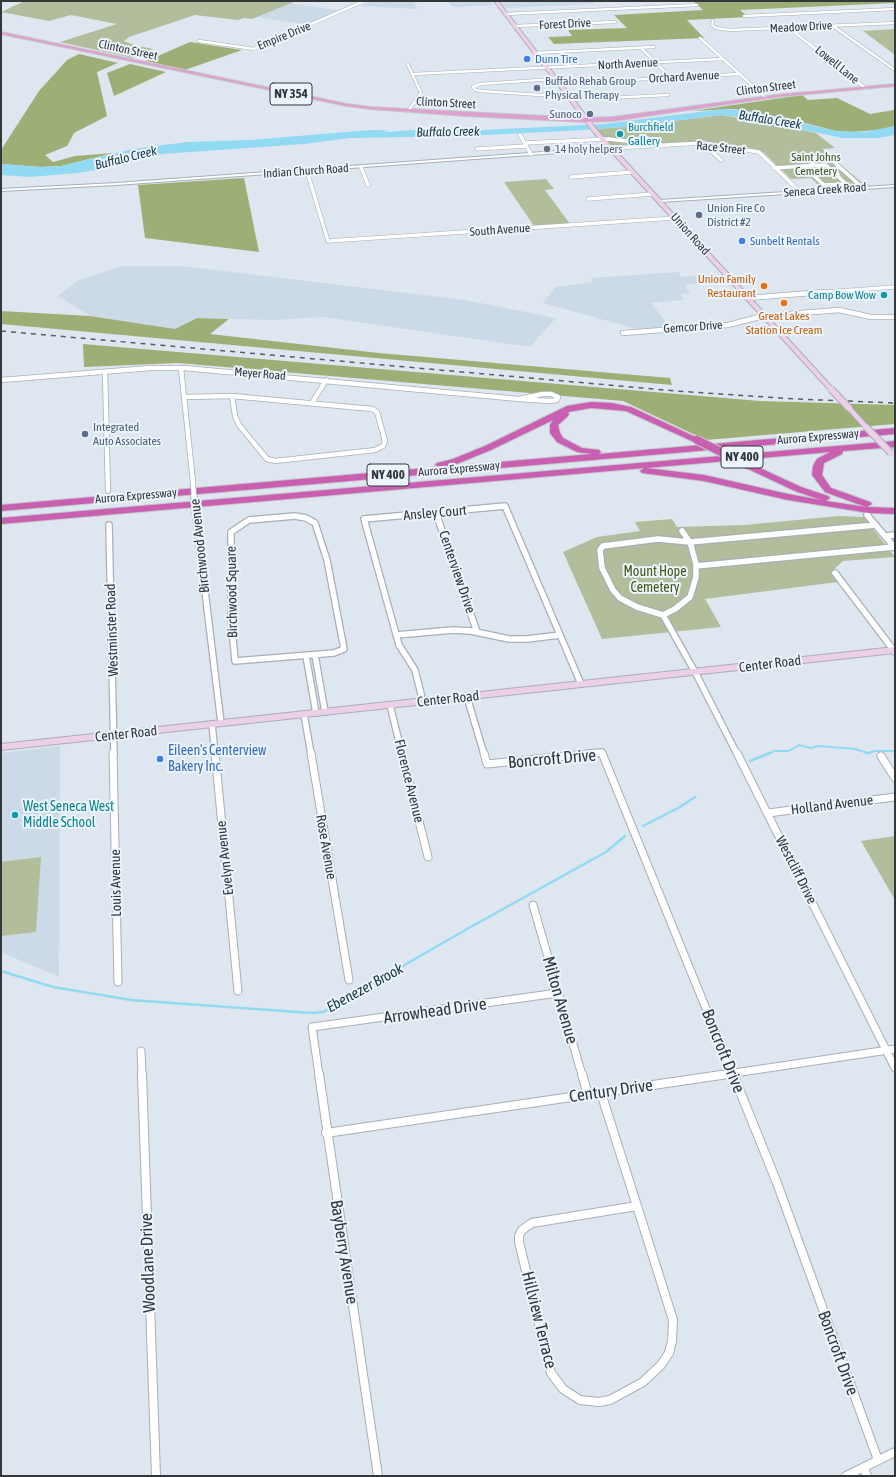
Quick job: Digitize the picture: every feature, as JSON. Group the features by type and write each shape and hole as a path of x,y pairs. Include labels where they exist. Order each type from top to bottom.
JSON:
{"highway":[{"path":"380,476 428,468 456,460 488,448 570,408 602,405 628,410 799,492 840,506"},
{"path":"636,453 592,452 580,450 560,440 555,433 554,425 558,419 570,412 593,407 609,408 638,415 694,441"},
{"name":"Aurora Expressway","path":"1,508 895,431"},
{"name":"Aurora Expressway","path":"1,521 895,444"},
{"path":"861,447 827,456 820,461 817,475 828,490 870,505"},
{"path":"744,465 798,489 827,498 848,503 895,505"},
{"path":"590,470 648,471 675,474 840,506 869,510 895,511"}],"main road":[{"name":"Union Road","path":"496,1 557,84 596,132 604,139 763,316 893,456"},
{"name":"Clinton Street","path":"1,33 339,103 370,108 587,121 613,119 766,98 895,85"},
{"name":"Center Road","path":"1,747 895,650"}],"street":[{"name":"Empire Drive","path":"199,41 254,49 364,1"},
{"path":"681,1 686,6"},
{"path":"505,14 697,5"},
{"path":"744,16 895,9"},
{"name":"Meadow Drive","path":"713,21 712,25 716,28 725,30 895,23"},
{"name":"Forest Drive","path":"514,26 615,22"},
{"path":"833,26 895,70"},
{"name":"Lowell Lane","path":"789,28 865,88"},
{"path":"700,38 766,98"},
{"path":"534,53 654,47"},
{"path":"641,48 670,77"},
{"name":"North Avenue","path":"413,74 723,59"},
{"path":"408,65 421,93 408,110"},
{"name":"Orchard Avenue","path":"557,84 739,74"},
{"path":"554,79 480,84 473,86 476,90 481,91 540,95 565,93"},
{"path":"570,100 668,95"},
{"path":"520,135 531,154"},
{"path":"477,149 526,144 604,139 627,141 647,138 655,140 662,146"},
{"path":"704,144 721,160"},
{"name":"Race Street","path":"612,148 704,144 759,152 774,168"},
{"name":"Indian Church Road","path":"1,190 109,185 612,148"},
{"path":"814,165 806,158 827,156 863,188"},
{"path":"774,168 814,165 826,165 846,184 824,185 803,166"},
{"path":"361,167 368,185"},
{"path":"774,168 800,192"},
{"name":"South Avenue","path":"307,171 328,241 675,218"},
{"path":"571,177 633,172"},
{"path":"814,176 819,175 826,177 837,174 847,174"},
{"name":"Seneca Creek Road","path":"660,201 895,186"},
{"path":"588,199 653,194"},
{"path":"747,298 895,287"},
{"name":"Gemcor Drive","path":"623,334 728,325 763,316 839,310 870,317 895,317"},
{"name":"Meyer Road","path":"1,380 151,368 181,368 326,380 519,399 550,401 557,400 558,398 551,394 543,394 519,399"},
{"name":"Birchwood Avenue","path":"181,368 216,724"},
{"path":"105,372 108,491"},
{"path":"312,403 326,380"},
{"path":"185,397 232,396 372,408 377,412 385,441 382,446 375,450 276,461 267,459 239,425 235,416 232,396"},
{"name":"Ansley Court","path":"423,702 415,670 399,645 364,520 505,506 581,684"},
{"name":"Centerview Drive","path":"436,513 477,632"},
{"path":"868,515 895,548"},
{"name":"Birchwood Square","path":"295,516 306,518 315,523 327,560 344,649 334,653 306,656 235,661 231,616 231,532 249,520 295,516"},
{"name":"Westminster Road","path":"109,525 114,735"},
{"path":"682,531 690,542 696,566 696,577 690,597 675,609 663,615 637,607 620,598 613,590 602,568 600,550 603,546 658,539 690,542 876,525"},
{"path":"885,536 895,535"},
{"path":"696,566 895,548"},
{"path":"835,573 895,650"},
{"name":"Westcliff Drive","path":"663,615 696,672 895,1068"},
{"path":"396,635 445,630 477,632 509,639 527,639 560,635"},
{"path":"315,655 321,713"},
{"path":"306,656 321,713"},
{"name":"Boncroft Drive","path":"466,697 487,764 602,752 777,1183 878,1460"},
{"name":"Florence Avenue","path":"390,705 428,857"},
{"name":"Rose Avenue","path":"304,714 349,980"},
{"name":"Evelyn Avenue","path":"216,724 238,991"},
{"name":"Louis Avenue","path":"114,735 118,982"},
{"path":"881,756 895,778"},
{"name":"Holland Avenue","path":"768,813 895,797"},
{"name":"Milton Avenue","path":"532,905 588,1095"},
{"name":"Arrowhead Drive","path":"312,1027 558,993"},
{"name":"Bayberry Avenue","path":"312,1027 326,1133 378,1476"},
{"name":"Century Drive","path":"326,1133 895,1049"},
{"name":"Woodlane Drive","path":"141,1051 156,1476"},
{"name":"Hillview Terrace","path":"601,1093 637,1206 673,1320 672,1342 669,1353 662,1365 643,1382 610,1400 599,1402 580,1400 563,1390 551,1372 519,1242 519,1236 522,1230 532,1223 637,1206"},
{"path":"846,1476 866,1472 878,1460 895,1452"}],"shaded area":[{"path":"370,1 413,1 418,9 362,6"},
{"path":"447,1 490,1 493,5 458,7 452,6"},
{"path":"500,1 592,1 594,4 504,8"},
{"path":"290,3 341,11 309,25 257,17"},
{"path":"122,266 182,266 465,300 556,318 530,347 323,317 274,320 197,318 175,329 90,316 58,296 77,281"},
{"path":"678,272 682,277 715,274 722,281 684,285 690,293 680,294 684,300 651,303 670,327 637,329 543,303 555,287 593,282 591,278"},
{"path":"60,746 59,977 1,952 1,753"}],"green space":[{"path":"25,1 296,1 252,19 244,18 238,20 195,15 129,37 124,41 153,49 133,58 60,42 117,24 71,15 49,21 1,12"},
{"path":"693,1 895,1 895,3 740,10 749,17 687,20 704,38 554,44 548,37 572,36 568,30 627,28 614,15 703,10"},
{"path":"895,29 895,55 863,31"},
{"path":"190,42 242,50 185,70 146,61"},
{"path":"79,54 118,63 97,72 107,116 74,133 67,146 45,155 53,162 75,156 114,153 61,166 41,167 1,164 1,150 39,91 67,60"},
{"path":"130,64 166,72 114,96 107,73"},
{"path":"802,95 808,100 837,98 870,114 894,110 895,126 878,130 852,132 836,131 785,118 734,109 692,111"},
{"name":"Saint Johns Cemetery","path":"721,115 816,133 835,148 822,149 866,186 822,189 811,178 791,179 763,152 703,143 612,148 595,129 626,127"},
{"path":"244,178 259,252 145,238 138,185"},
{"path":"546,179 554,189 545,190 570,224 534,226 504,182"},
{"path":"1,311 90,316 175,329 197,318 229,319 210,334 379,353 670,378 672,385 1,324"},
{"path":"83,344 760,401 895,405 895,424 706,440 623,401 178,363 84,367"},
{"name":"Mount Hope Cemetery","path":"839,516 864,517 895,557 843,561 831,572 838,582 705,599 721,627 602,639 563,552 597,537 640,531 635,522 672,519 677,527 744,525"},
{"path":"895,836 895,900 861,841"},
{"path":"41,857 36,932 1,936 1,862"}],"water":[{"name":"Buffalo Creek","path":"723,109 749,111 836,131 864,132 895,126 895,135 877,138 843,138 745,118 721,115 626,127 584,130 465,136 350,138 304,144 162,154 78,173 30,177 1,175 1,164 41,167 61,166 133,149 187,142 250,140 370,130 391,130 381,131 389,132 413,130 483,130 604,124"}],"waterway":[{"name":"Ebenezer Brook","path":"770,753 774,751 789,751 799,745 811,748 818,746 855,749 868,753"},
{"name":"Ebenezer Brook","path":"868,753 875,751 895,751"},
{"name":"Ebenezer Brook","path":"750,761 770,753"},
{"name":"Ebenezer Brook","path":"643,826 680,807 695,797"},
{"name":"Ebenezer Brook","path":"1,971 53,987 131,1000 311,1013 323,1012 467,929 606,852 625,836"}],"railway":[{"path":"1,331 676,391 795,399 895,403"}],"place":[{"name":"Dunn Tire","path":"527,59"},
{"name":"Buffalo Rehab Group Physical Therapy","path":"537,88"},
{"name":"Sunoco","path":"590,114"},
{"name":"Burchfield Gallery","path":"620,134"},
{"name":"14 holy helpers","path":"547,149"},
{"name":"Union Fire Co District #2","path":"699,215"},
{"name":"Sunbelt Rentals","path":"742,241"},
{"name":"Union Family Restaurant","path":"764,286"},
{"name":"Camp Bow Wow","path":"884,295"},
{"name":"Great Lakes Station Ice Cream","path":"784,303"},
{"name":"Integrated Auto Associates","path":"85,434"},
{"name":"Eileen's Centerview Bakery Inc.","path":"160,759"},
{"name":"West Seneca West Middle School","path":"15,815"}]}
